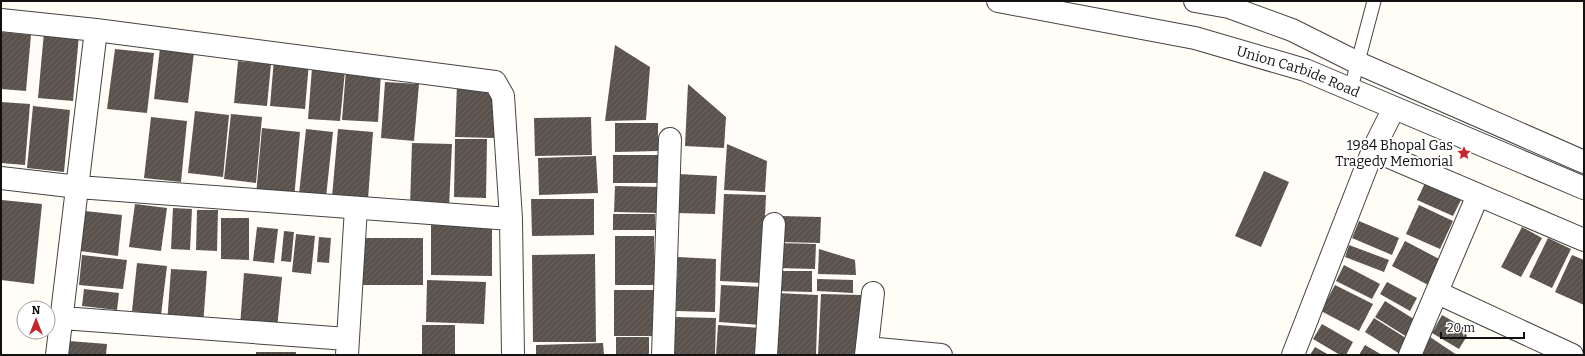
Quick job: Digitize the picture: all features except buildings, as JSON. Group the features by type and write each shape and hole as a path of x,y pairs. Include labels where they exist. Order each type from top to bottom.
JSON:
{"street":[{"name":"Union Carbide Road","path":"998,1 1195,38 1305,70 1584,188"},
{"name":"Union Carbide Road","path":"1195,1 1229,8 1292,30 1358,63 1584,162"},
{"path":"1,20 96,30 495,82 503,96 511,219 513,355"},
{"path":"57,355 96,30"},
{"path":"1293,355 1372,150 1394,108"},
{"path":"662,355 670,138"},
{"path":"1372,150 1584,240"},
{"path":"1,178 78,187 511,219"},
{"path":"1410,355 1438,293 1478,195"},
{"path":"62,318 347,347 356,208"},
{"path":"766,355 774,224"},
{"path":"872,293 866,351 941,355"},
{"path":"1438,293 1572,355"}],"lane":[{"path":"1350,88 1374,1"}],"place":[{"name":"1984 Bhopal Gas Tragedy Memorial","path":"1464,153"}]}
